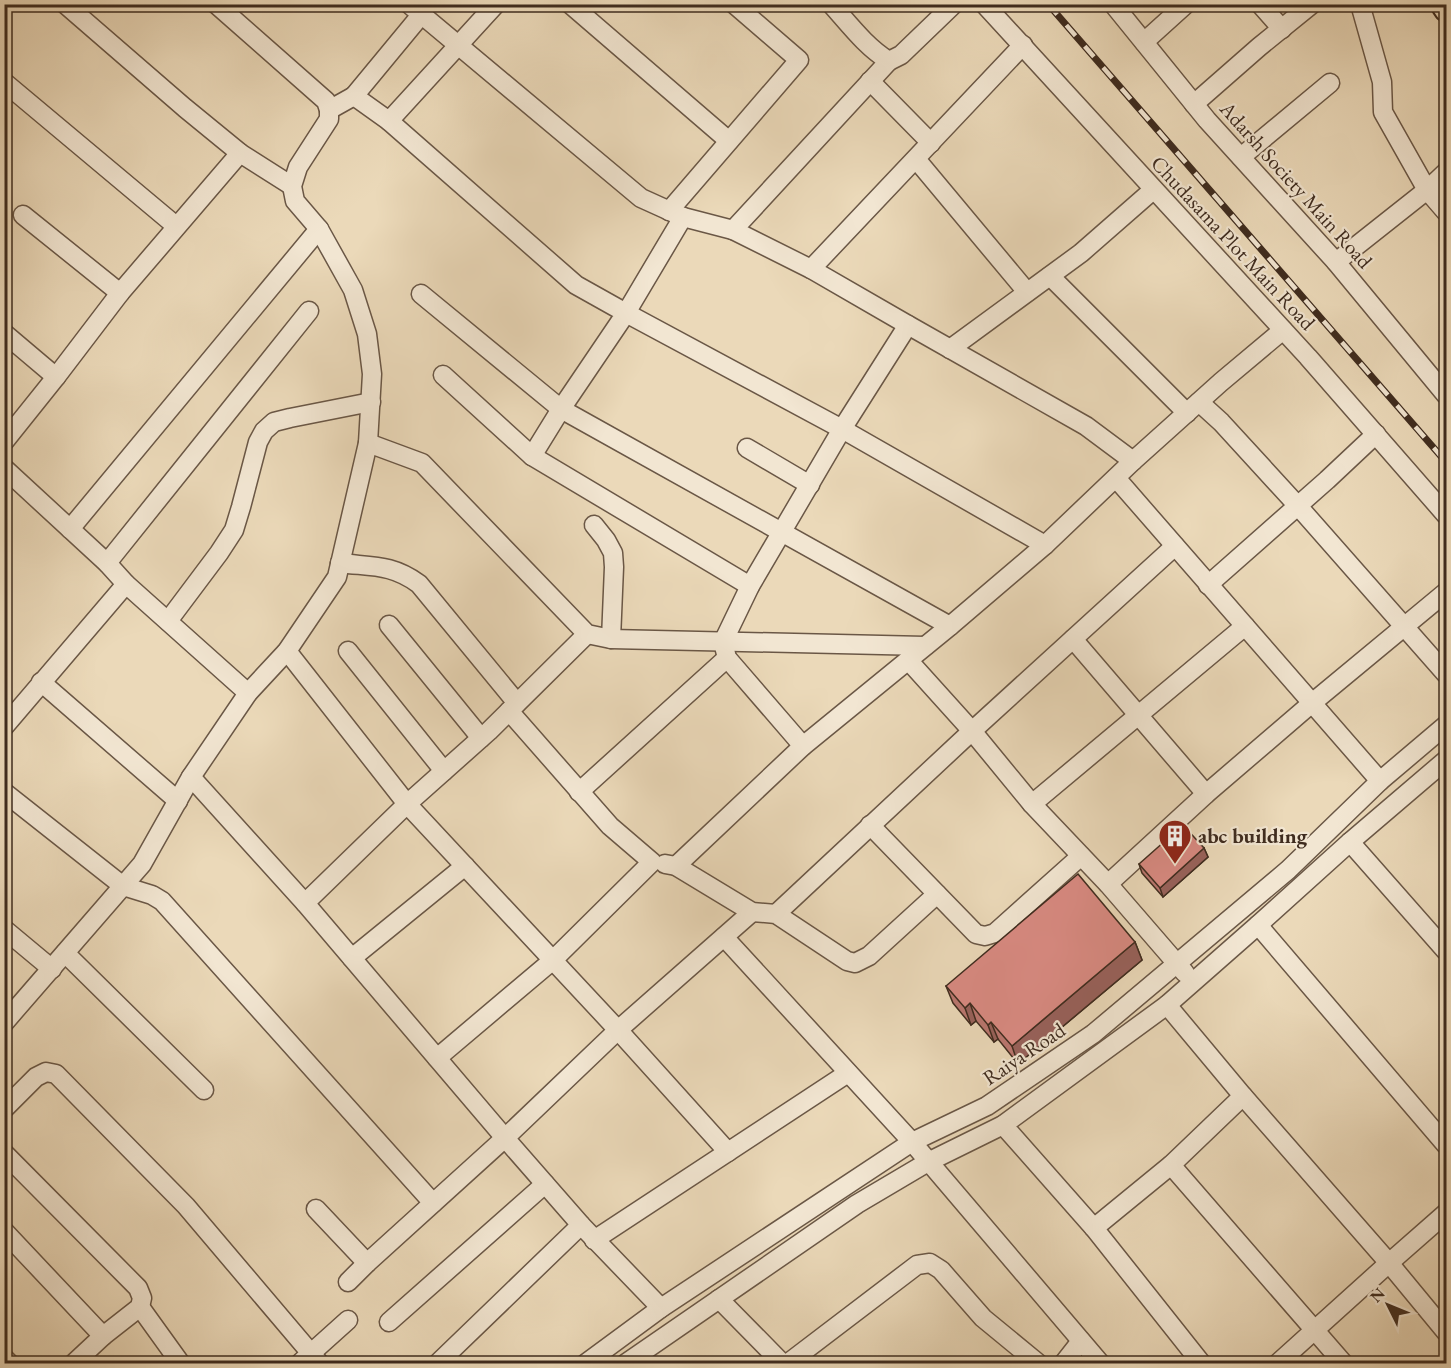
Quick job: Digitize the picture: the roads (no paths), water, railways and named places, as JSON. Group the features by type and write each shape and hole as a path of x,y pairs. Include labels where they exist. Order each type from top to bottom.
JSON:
{"main road":[{"path":"1442,4 1446,9"}],"street":[{"path":"64,4 240,153 292,186"},
{"path":"4,1023 142,864 191,777 248,693 287,651 337,577 368,443 372,374 367,334 353,290 319,229 295,201 292,186 298,167 329,119 326,101 216,4"},
{"path":"389,122 496,4"},
{"path":"570,4 729,141"},
{"path":"532,456 626,313 676,214 729,141 799,60 734,4"},
{"path":"831,4 861,38 889,61"},
{"path":"733,230 889,61 901,55 954,4"},
{"name":"Chudasama Plot Main Road","path":"984,4 1282,330 1446,515"},
{"name":"Adarsh Society Main Road","path":"1113,4 1194,104 1336,262 1446,395"},
{"path":"1144,42 1186,4"},
{"path":"1260,4 1282,28"},
{"path":"1194,104 1312,4"},
{"path":"1360,4 1382,82 1383,112 1427,190 1446,212"},
{"path":"329,110 354,96 415,10 641,198 676,214 733,230 811,269 1086,426 1133,461"},
{"path":"811,269 1023,45"},
{"path":"870,81 931,143"},
{"path":"4,82 176,226"},
{"path":"1241,158 1330,83"},
{"path":"354,96 389,122 576,285 842,429 1045,545"},
{"path":"4,442 120,293 240,153"},
{"path":"916,159 1027,292"},
{"path":"1336,262 1427,190 1446,172"},
{"path":"950,349 1081,253 1153,190"},
{"path":"23,215 120,293"},
{"path":"70,529 319,229"},
{"path":"1050,276 1193,407 1221,422 1446,674"},
{"path":"421,294 561,409 950,626"},
{"path":"107,563 309,311"},
{"path":"579,792 725,650 750,586 842,429 908,325"},
{"path":"676,866 802,746 950,626 1045,545 1133,461 1282,330"},
{"path":"4,333 56,377"},
{"path":"443,375 532,456 750,586"},
{"path":"168,621 234,530 258,441 264,431 274,422 370,402"},
{"path":"1209,585 1376,434"},
{"path":"368,443 422,463 587,634 611,639 725,650 925,646"},
{"path":"747,448 810,485"},
{"path":"4,468 107,563 126,584 248,693"},
{"path":"1116,478 1380,781"},
{"path":"594,525 613,553 611,639"},
{"path":"776,914 1175,546"},
{"path":"340,563 390,568 406,574 419,584 579,792 610,826 652,862 676,866 752,912 776,914 847,961 855,963 868,956 937,894"},
{"path":"4,727 126,584"},
{"path":"1108,884 1206,794 1446,592"},
{"path":"389,625 481,738"},
{"path":"1032,804 1245,626"},
{"path":"305,903 407,804 481,738 587,634"},
{"path":"1073,639 1206,794"},
{"path":"725,650 802,746"},
{"path":"287,651 407,804 618,1030 728,1152"},
{"path":"348,651 444,771"},
{"path":"908,660 972,731 1032,804 1108,884 1192,982"},
{"path":"41,682 178,801"},
{"name":"Raiya Road","path":"585,1364 661,1308 912,1142 987,1106 1093,1034 1288,870 1380,781 1446,725"},
{"name":"Raiya Road","path":"635,1361 719,1299 857,1204 928,1162 1003,1125 1167,1005 1350,842 1446,762"},
{"path":"191,777 305,903 594,1240 661,1308"},
{"path":"4,792 123,886 152,895 162,901 433,1203"},
{"path":"870,825 976,934 986,936 994,933 1081,855"},
{"path":"1350,842 1446,951"},
{"path":"437,1058 553,960 652,862"},
{"path":"352,958 465,866"},
{"path":"348,1282 505,1138 618,1030 752,912"},
{"path":"1258,926 1446,1145"},
{"path":"4,929 52,969"},
{"path":"724,937 912,1142 1101,1364"},
{"path":"65,953 204,1090"},
{"path":"1167,1005 1446,1332"},
{"path":"4,1109 36,1077 46,1072 56,1074 186,1206 310,1360 348,1320"},
{"path":"594,1240 848,1073"},
{"path":"1094,1228 1172,1165 1243,1096"},
{"path":"1003,1125 1094,1228 1202,1364"},
{"path":"4,1153 138,1288 142,1298 140,1307 103,1336 73,1364"},
{"path":"1172,1165 1344,1364"},
{"path":"389,1322 545,1184"},
{"path":"316,1209 367,1263"},
{"path":"1277,1364 1446,1213"},
{"path":"437,1364 581,1225"},
{"path":"4,1231 103,1336"},
{"path":"719,1299 785,1364 917,1265 930,1263 941,1270 983,1318 1039,1364"},
{"path":"140,1307 180,1363"},
{"path":"1063,1364 1081,1341"},
{"path":"4,1358 10,1364"}],"railway":[{"path":"1048,4 1446,462"}],"place":[{"name":"abc building","path":"1175,865"}]}
